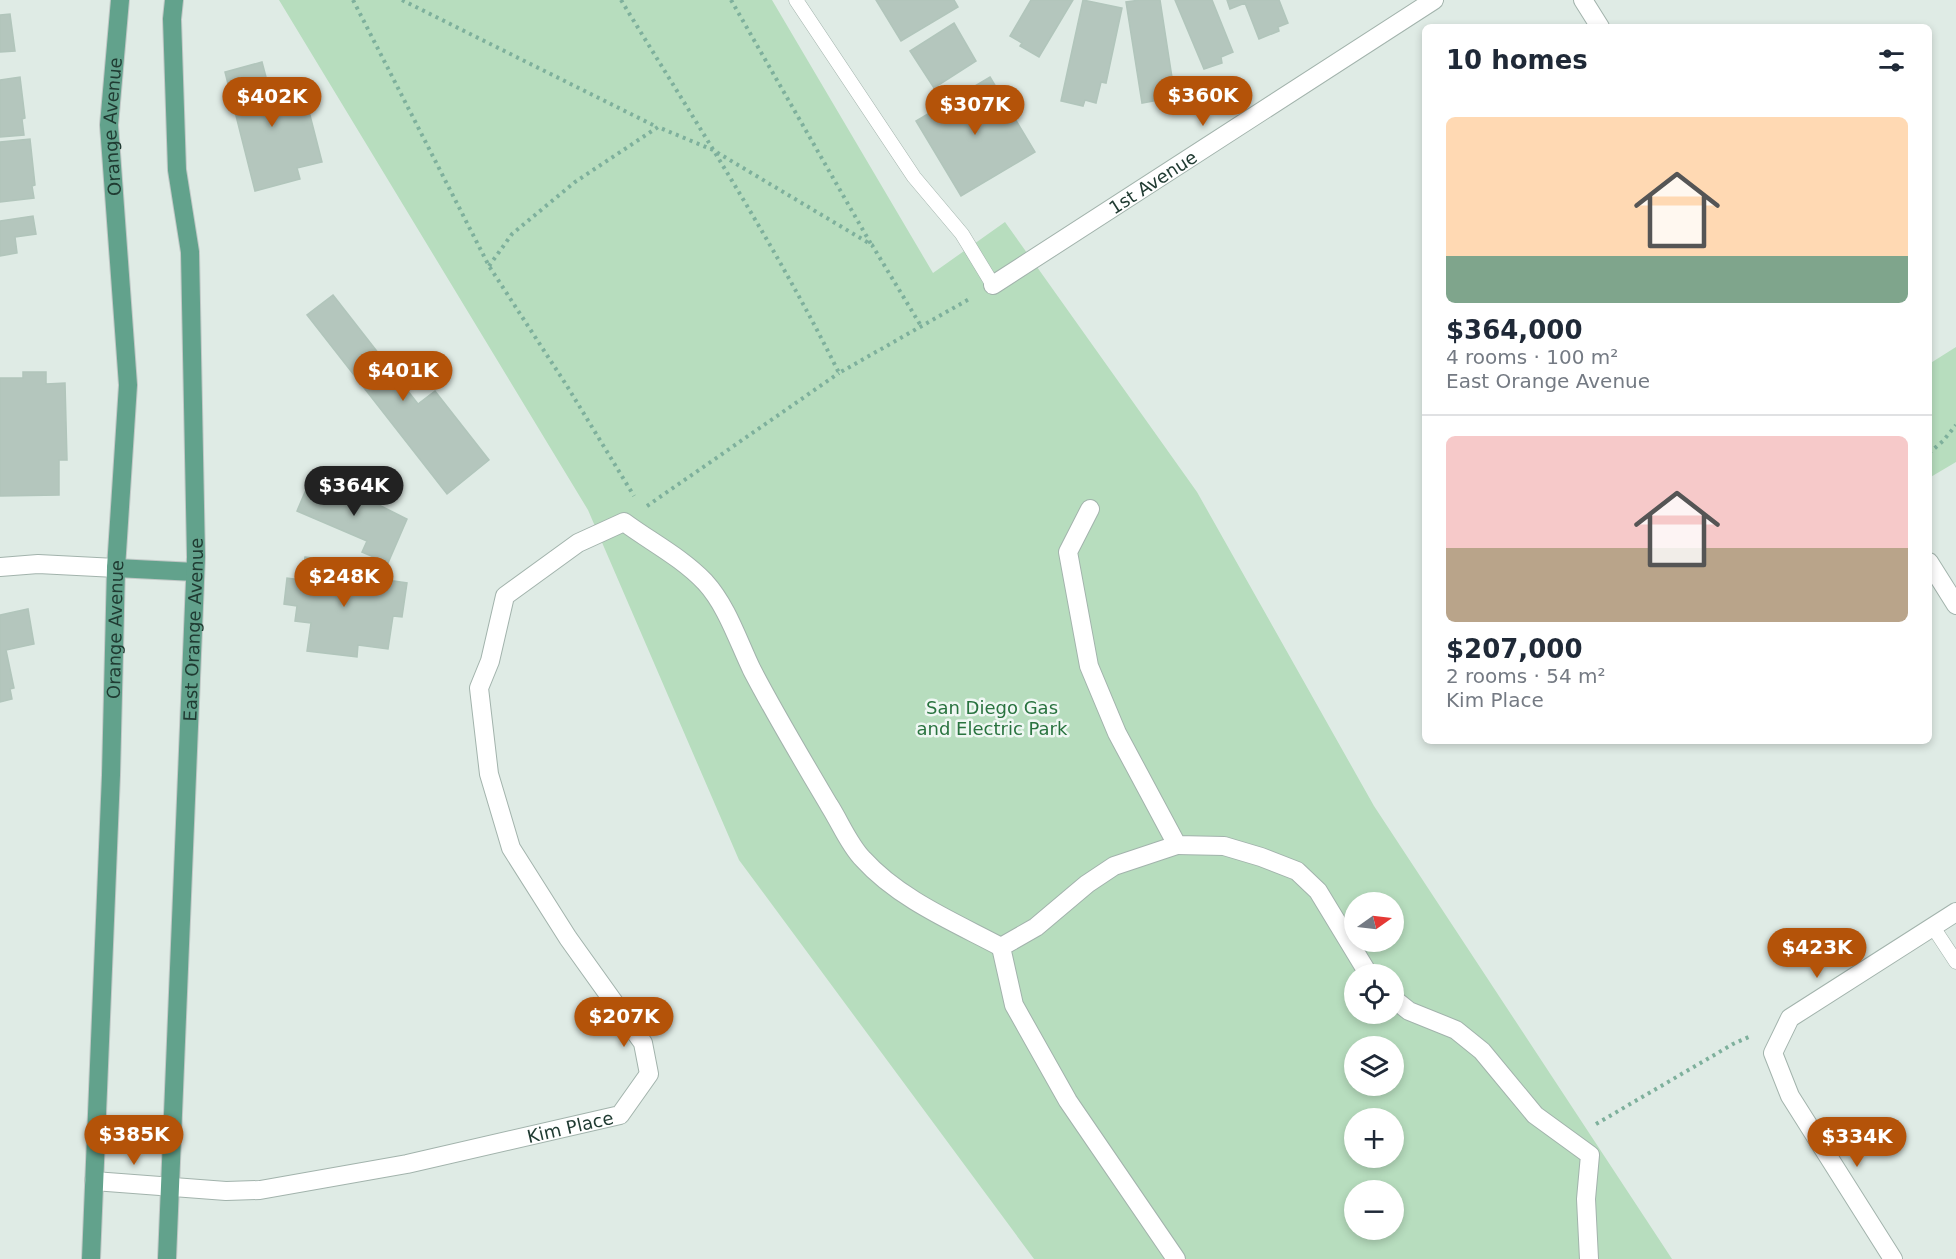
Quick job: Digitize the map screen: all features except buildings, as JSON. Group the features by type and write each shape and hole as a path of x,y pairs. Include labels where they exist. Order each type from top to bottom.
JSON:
{"main road":[{"name":"Orange Avenue","path":"91,1259 111,775 116,568 128,385 109,125 120,0"},
{"name":"East Orange Avenue","path":"167,1259 195,572 190,252 177,170 172,19 174,0"},
{"path":"116,568 195,572"}],"street":[{"name":"1st Avenue","path":"993,285 1434,0"},
{"path":"1583,0 1598,24"},
{"path":"1090,509 1068,552 1089,666 1118,733 1177,845"},
{"path":"624,522 676,556 706,583 724,612 787,734 861,858 883,878 927,907 1001,947 1014,1005 1068,1101 1176,1259"},
{"name":"Kim Place","path":"94,1181 226,1191 260,1190 407,1164 620,1115 649,1074 643,1044 568,938 511,848 489,774 479,688 490,661 505,596 578,543 624,522"},
{"path":"0,567 38,564 116,568"},
{"path":"1932,567 1956,605"},
{"path":"1001,947 1036,927 1087,884 1114,866 1177,845 1224,846 1297,871 1318,891 1362,964"},
{"path":"1893,1259 1790,1096 1773,1053 1790,1018 1956,912"},
{"path":"1404,1007 1456,1030 1482,1051 1535,1114 1590,1155 1586,1199 1589,1259"}],"lane":[{"path":"796,0 914,177 962,234 993,285"},
{"path":"1933,927 1956,962"}],"path":[{"path":"353,0 489,266 567,386 642,510"},
{"path":"402,0 658,127 713,150 872,245"},
{"path":"621,0 811,317 838,373"},
{"path":"731,0 921,326"},
{"path":"489,266 512,234 575,182 658,127"},
{"path":"624,522 838,373 993,285"},
{"path":"1932,450 1956,425"},
{"path":"1562,1134 1600,1123 1733,1044"}],"green space":[{"name":"San Diego Gas and Electric Park","path":"279,0 772,0 933,273 1005,222 1197,492 1374,806 1672,1259 1034,1259 739,860 588,510"},
{"path":"1956,347 1956,462 1932,476 1932,362"}]}
